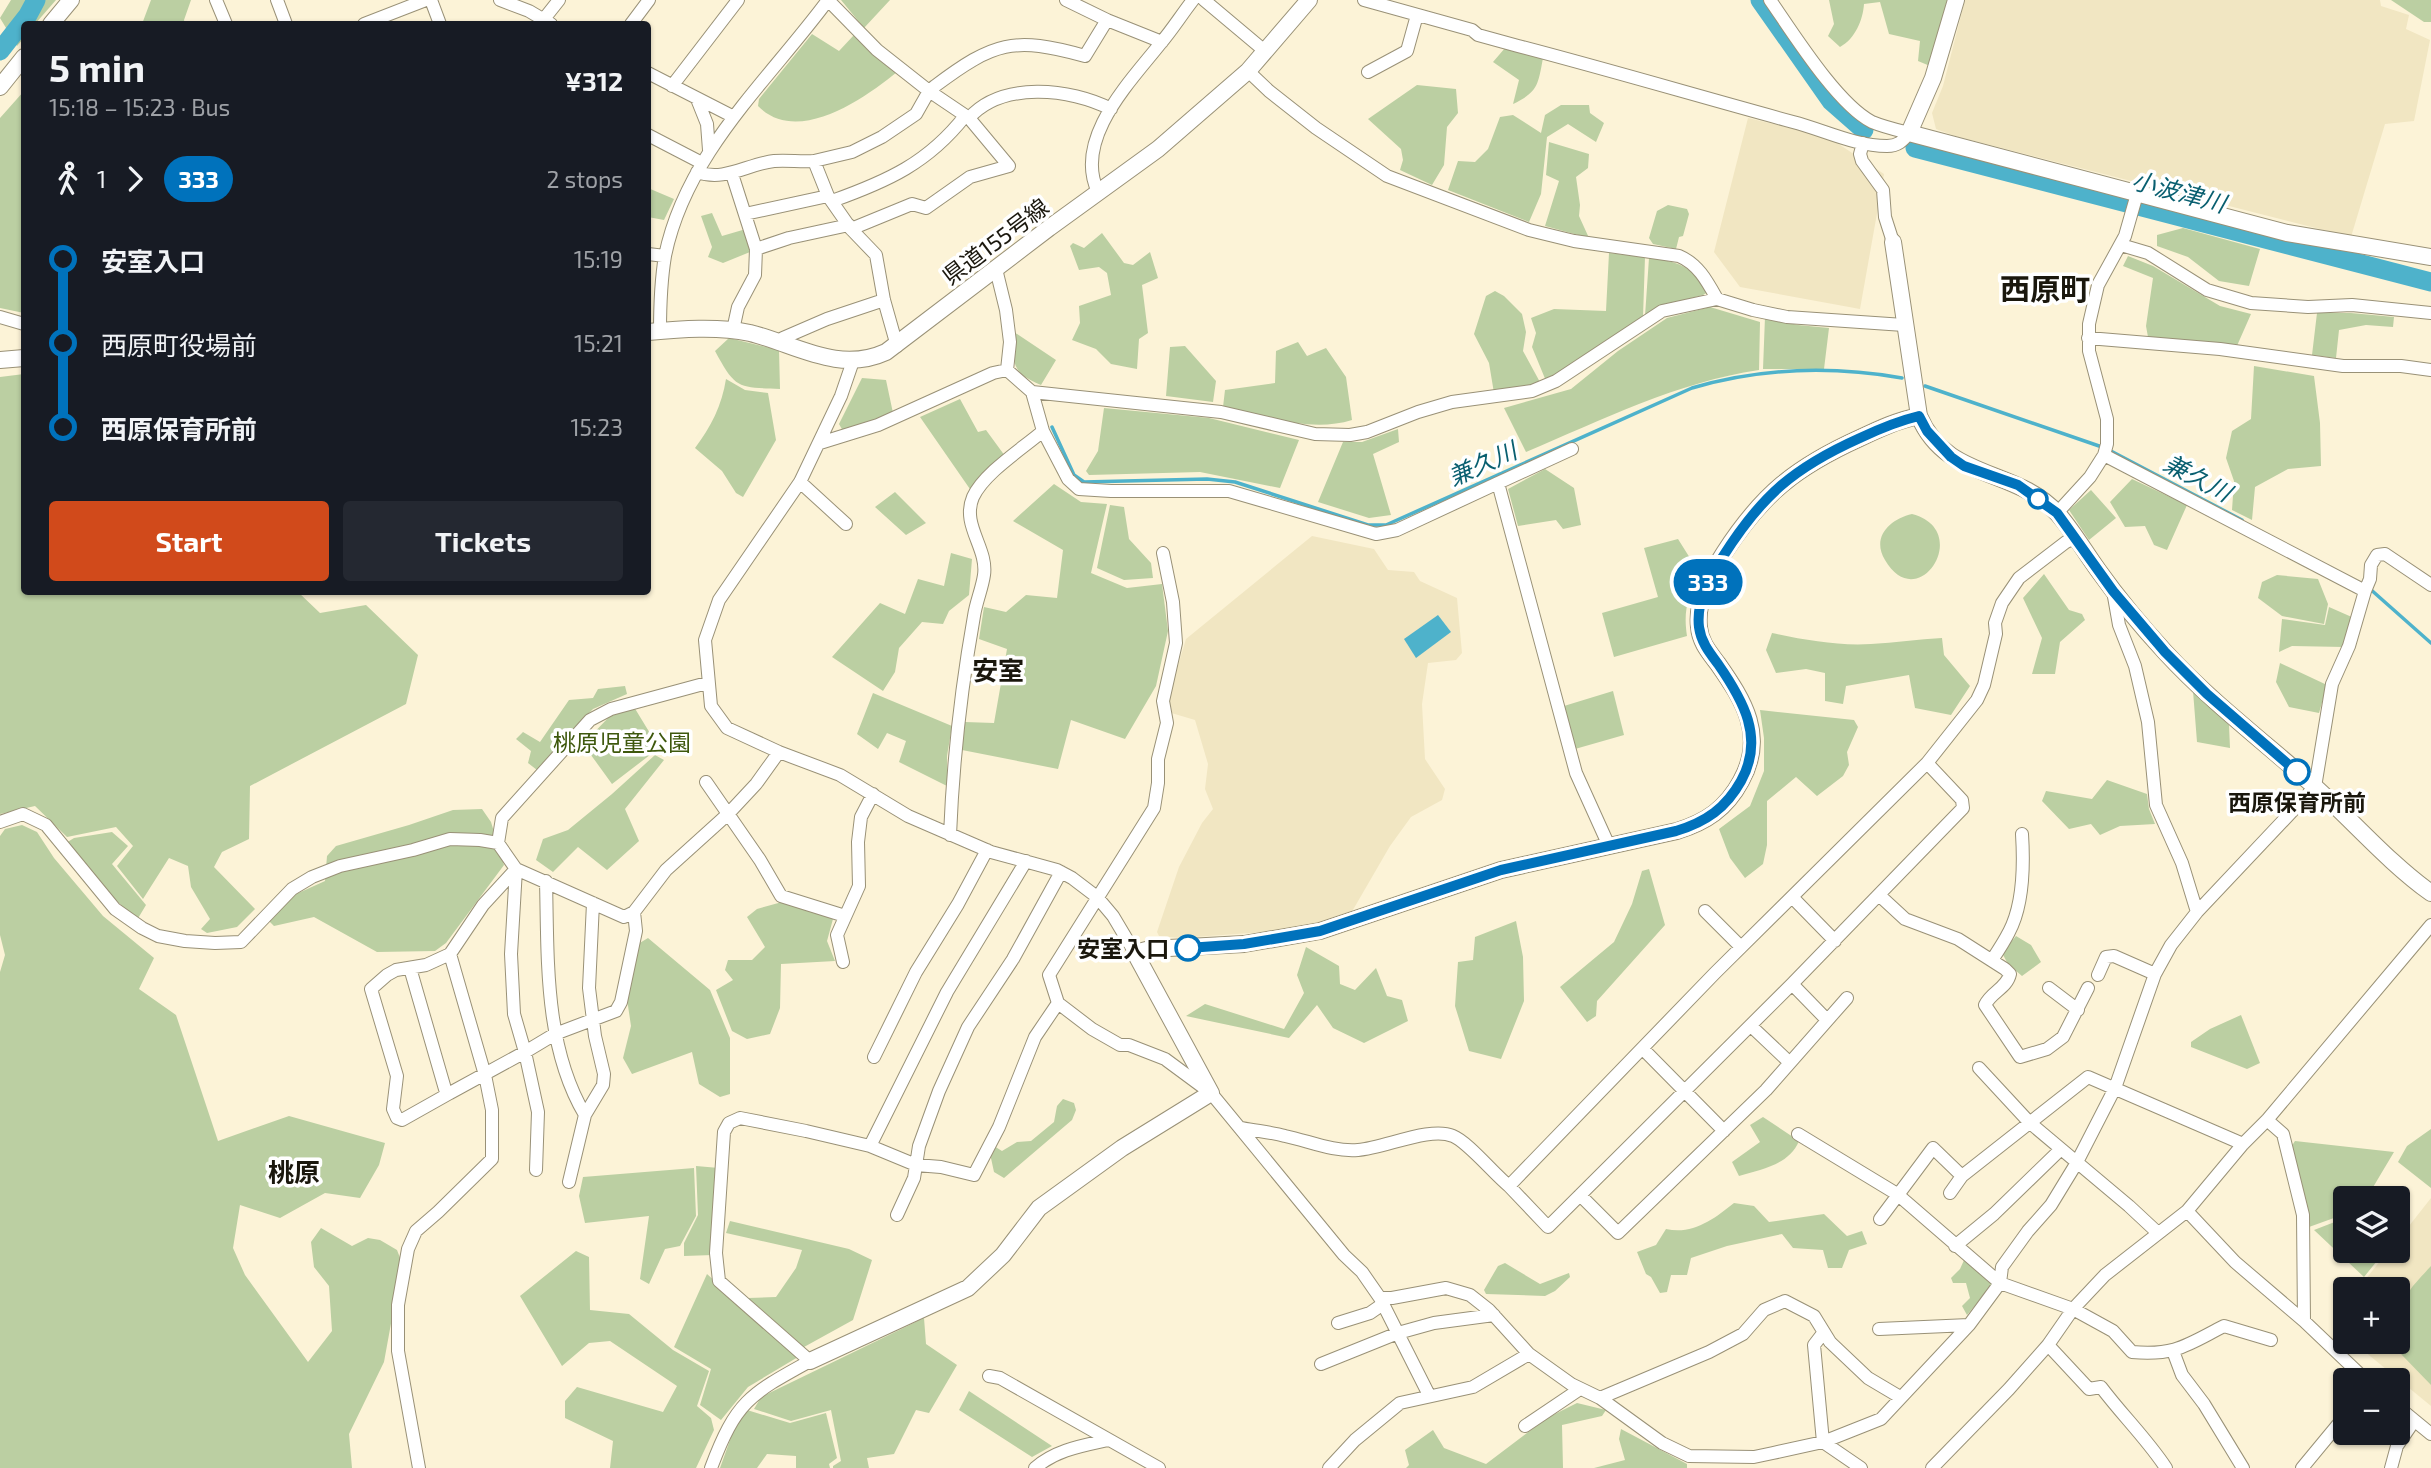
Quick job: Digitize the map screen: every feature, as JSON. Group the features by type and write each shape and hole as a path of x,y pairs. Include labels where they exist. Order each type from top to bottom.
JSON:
{"street":[{"path":"54,21 71,0"},
{"path":"216,0 225,21"},
{"path":"277,0 285,21"},
{"path":"372,21 429,0 439,21"},
{"path":"500,0 529,11 542,21"},
{"path":"545,21 559,0"},
{"path":"633,21 649,0"},
{"path":"672,86 738,0"},
{"path":"654,332 665,256 673,228 699,167 734,117 828,0 877,50 967,117 1009,166 970,177 926,208 912,204 850,227 789,238 756,249"},
{"path":"1066,0 1162,42"},
{"path":"1098,192 1094,185 1091,160 1111,109 1131,78 1193,0"},
{"path":"1204,0 1266,52"},
{"name":"県道155号線","path":"654,332 733,330 751,333 820,356 853,361 878,356 897,346 996,268 1158,149 1248,71 1309,0"},
{"path":"1364,0 1472,30 1478,35 1843,131 1863,143 1896,145 1909,133 1933,78 1956,0"},
{"path":"1770,0 1798,41 1848,104 1874,122 2136,197 2287,233 2431,257"},
{"path":"1368,72 1407,51 1417,15"},
{"path":"651,137 699,167 703,174 732,174 774,161 814,161 852,152 882,137 916,114 929,91 959,67 980,55 1003,46 1045,45 1085,56 1107,20"},
{"path":"0,86 21,61"},
{"path":"1248,71 1316,128 1387,176 1529,230 1574,241 1679,256 1690,261 1707,280 1717,299"},
{"path":"651,75 734,117"},
{"path":"745,214 830,199 883,181 924,157 946,140 967,117 995,99 1018,93 1044,92 1082,97 1111,109"},
{"path":"697,99 706,124 709,150"},
{"path":"1863,143 1860,154 1862,162 1884,190 1885,217 1893,242 1919,416 1927,431 1951,457 1964,466 2018,485 2057,513 2113,591 2165,652 2207,694 2315,787 2431,893"},
{"path":"814,161 830,199 850,227 876,255 884,300 897,346"},
{"path":"732,174 756,249 755,275 738,307 733,330"},
{"path":"2057,513 2083,486 2105,450 2107,419 2088,338 2098,285 2123,240 2136,197"},
{"path":"2123,240 2207,290 2251,303 2308,307 2353,304 2431,313"},
{"path":"651,254 665,256"},
{"path":"996,268 1010,342 1007,370"},
{"path":"1032,392 1221,412 1315,434 1350,435 1367,432 1452,402 1532,391 1556,381 1662,311 1717,299 1787,317 1904,325"},
{"path":"779,343 783,338 827,319 884,300"},
{"path":"0,317 21,323"},
{"path":"2088,338 2220,349 2343,366 2401,366 2431,370"},
{"path":"0,360 21,358"},
{"path":"853,361 841,396 800,482 719,600 705,640 710,706 727,728 839,775 908,816 950,835 987,850 1061,872 1097,897 1113,916 1135,953 1211,1093"},
{"path":"1007,370 1032,392 1043,431 1068,479 1079,489 1229,491 1376,534 1397,530 1572,449"},
{"path":"820,443 878,425 993,373 1007,370"},
{"path":"1135,953 1150,949 1244,944 1320,931 1501,870 1697,825 1726,805 1747,771 1752,754 1749,717 1736,690 1700,636 1698,612 1712,574 1742,526 1776,488 1811,462 1896,422 1919,416"},
{"path":"950,835 953,762 961,699 974,613 985,572 984,560 970,520 970,511 973,498 981,485 1043,431"},
{"path":"2105,450 2367,586"},
{"path":"800,482 846,524"},
{"path":"1498,483 1576,773 1609,846"},
{"path":"1509,1186 1741,947 1927,763 1977,700 1984,685 1999,609 2019,578 2075,538"},
{"path":"1163,553 1176,643 1163,702 1167,723 1158,759 1154,808 1049,975 1058,1003 1091,1029 1120,1045 1129,1045 1165,1059 1211,1093 1344,1255 1362,1272 1381,1301 1429,1395"},
{"path":"1338,1323 1370,1313 1381,1301 1392,1298 1446,1288 1470,1295 1494,1315 1530,1354 1580,1389 1600,1398 1662,1443 1689,1456 1754,1457 1823,1441 1881,1419 1969,1325 2000,1283 2002,1267 2051,1205 2076,1164 2115,1088 2155,974 2171,946 2197,912 2315,787 2332,684 2349,646 2371,565 2377,555 2385,554 2431,585"},
{"path":"2113,591 2119,625 2136,666 2148,722 2156,805 2182,863 2197,912"},
{"path":"498,844 502,818 590,720 611,709 707,683"},
{"path":"0,822 23,814 46,825 115,909 158,936 215,943 241,942 292,889 313,877 340,866 450,839 481,839 498,844 516,869 624,917 634,912 666,870 728,814 756,784 779,752"},
{"path":"1242,1128 1332,1148 1357,1150 1439,1132 1454,1136 1509,1186 1548,1227 1793,984 1963,808 1962,800 1927,763"},
{"path":"706,782 782,896 845,916"},
{"path":"843,962 837,935 859,886 858,842 862,817 873,794"},
{"path":"1992,960 2011,930 2020,897 2022,834"},
{"path":"874,1057 915,972 987,850"},
{"path":"870,1146 947,992 1026,861"},
{"path":"516,869 483,905 450,954 426,965 387,975 370,989 397,1076 393,1109 397,1118 402,1120 555,1034 616,1011 621,1002 636,931 634,912"},
{"path":"516,869 511,954 514,1014 538,1112 536,1170"},
{"path":"897,1215 914,1178 919,1146 939,1091 968,1027 1013,959 1061,872"},
{"path":"546,881 549,971 555,1034 574,1096 585,1115"},
{"path":"1879,895 1905,919 1958,939 2010,974 2008,981 1985,1005 2020,1057 2047,1049 2063,1037 2088,988"},
{"path":"1792,897 1835,941"},
{"path":"569,1182 585,1115 603,1085 604,1074 589,988 593,903"},
{"path":"1705,911 1741,947"},
{"path":"1932,1468 1986,1414 2048,1345 2073,1309 2105,1275 2187,1211 2431,925"},
{"path":"419,1468 398,1351 398,1305 408,1249 416,1231 492,1159 492,1110 485,1075 450,954"},
{"path":"2098,975 2106,957 2114,956 2155,974"},
{"path":"410,968 445,1089 450,1093"},
{"path":"1793,984 1827,1020"},
{"path":"2049,988 2078,1010"},
{"path":"1580,1195 1618,1233 1766,1090 1847,998"},
{"path":"810,1361 719,1281 716,1253 724,1132 729,1123 740,1118 870,1146 916,1165 941,1167 974,1175 999,1127 1035,1037 1058,1003"},
{"path":"1751,1026 1789,1062"},
{"path":"1643,1049 1724,1131"},
{"path":"1979,1068 2029,1122 2158,1233"},
{"path":"1950,1193 1962,1176 2088,1077 2243,1144"},
{"path":"711,1468 727,1429 748,1399 761,1388 810,1361 968,1287 1003,1255 1039,1208 1122,1148 1211,1093"},
{"path":"2267,1120 2283,1134 2303,1215 2304,1321"},
{"path":"1798,1134 1896,1194 2000,1283 2073,1309 2113,1331 2132,1352 2157,1355 2173,1351 2224,1326 2271,1340"},
{"path":"1880,1219 1896,1194 1933,1148 1962,1176"},
{"path":"1955,1246 1994,1214 2061,1149"},
{"path":"2187,1211 2235,1262 2353,1368"},
{"path":"1600,1398 1732,1340 1743,1334 1764,1310 1785,1301 1814,1315 1830,1342 1868,1378 1900,1397"},
{"path":"1321,1364 1398,1333 1434,1323 1494,1315"},
{"path":"1879,1329 1969,1325"},
{"path":"1824,1332 1814,1345 1823,1441 1861,1468"},
{"path":"2048,1345 2089,1389 2101,1387 2152,1447 2166,1468"},
{"path":"2173,1351 2182,1375 2204,1404 2244,1468"},
{"path":"1329,1468 1355,1440 1400,1403 1473,1387 1530,1354"},
{"path":"989,1376 1000,1378 1159,1468"},
{"path":"1525,1426 1580,1389"},
{"path":"2410,1418 2431,1434"},
{"path":"2391,1468 2397,1446 2414,1421"},
{"path":"2302,1468 2333,1431"},
{"path":"1035,1468 1064,1450 1108,1440"}],"shaded area":[{"path":"1965,0 2380,0 2381,6 2409,15 2406,29 2430,40 2414,121 2385,124 2351,237 1936,129 1932,113 1943,86"},
{"path":"1748,118 1828,137 1884,174 1860,309 1740,287 1714,252"},
{"path":"1312,536 1374,549 1388,570 1414,572 1420,581 1457,598 1462,653 1456,660 1428,663 1422,704 1425,759 1445,789 1442,800 1411,817 1390,846 1350,915 1305,929 1180,938 1159,936 1157,932 1179,867 1202,823 1213,809 1205,789 1208,764 1195,720 1168,712 1168,699 1186,639"},
{"path":"2431,1198 2431,1406 2410,1389 2410,1368 2385,1368 2368,1354 2410,1354 2410,1277 2367,1277 2378,1263 2410,1263 2410,1225"}],"green space":[{"path":"11,0 56,0 38,21 21,21 21,41 17,46 0,18"},
{"path":"151,0 191,0 184,21 143,21"},
{"path":"841,0 890,0 864,28"},
{"path":"1829,0 1947,0 1930,66 1918,61 1920,41 1889,34 1880,2 1864,4 1857,28 1850,39 1840,47 1828,36 1834,24"},
{"path":"2391,0 2431,0 2431,22 2424,22"},
{"path":"812,34 839,51 854,35 897,72 867,94 830,114 810,120 792,121 774,117 758,106 759,99"},
{"path":"1505,48 1543,58 1536,87 1528,96 1513,104 1519,80 1493,62"},
{"path":"1417,85 1456,89 1458,113 1447,127 1444,165 1432,185 1400,170 1403,160 1401,149 1368,119"},
{"path":"21,94 21,312 0,308 0,118"},
{"path":"1561,105 1589,105 1590,113 1604,123 1596,142 1568,124 1547,137 1541,194 1529,222 1448,190 1458,161 1475,162 1488,149 1500,117 1513,115 1541,133 1545,115"},
{"path":"1549,142 1589,154 1588,168 1576,177 1579,216 1589,238 1545,226 1559,181 1546,175"},
{"path":"651,189 674,199 664,220 651,218"},
{"path":"1668,205 1687,209 1689,214 1676,249 1653,244 1649,238 1657,211"},
{"path":"712,213 722,236 746,229 750,252 723,263 708,257 712,247 701,216"},
{"path":"2183,228 2260,249 2249,286 2219,281 2188,257 2157,246 2157,235"},
{"path":"1102,233 1124,263 1133,265 1150,252 1158,278 1142,285 1148,333 1139,339 1137,369 1111,364 1096,349 1072,340 1080,323 1079,306 1111,295 1107,273 1099,267 1079,270 1070,246 1073,243 1084,248"},
{"path":"1609,253 1645,257 1643,317 1546,381 1532,347 1536,333 1531,318 1554,309 1606,311"},
{"path":"2128,256 2153,266 2220,306 2251,314 2236,348 2148,337 2146,326 2153,278 2123,266"},
{"path":"1649,258 1677,263 1690,270 1708,292 1660,306 1645,316"},
{"path":"1495,291 1522,314 1526,332 1523,351 1541,384 1494,393 1489,363 1474,334 1486,296"},
{"path":"1710,307 1760,322 1759,370 1699,383 1669,393 1526,452 1504,408 1571,389 1618,351 1667,318"},
{"path":"2317,313 2394,317 2393,327 2366,325 2339,330 2336,358 2312,355"},
{"path":"1765,317 1798,325 1829,328 1824,369 1763,369"},
{"path":"1014,332 1056,360 1041,385 1019,371 1013,352"},
{"path":"729,338 779,350 780,389 755,388 734,380 715,351"},
{"path":"1298,342 1307,356 1326,348 1346,377 1352,420 1336,424 1304,424 1223,407 1225,390 1275,383 1276,351"},
{"path":"1185,346 1216,381 1213,402 1166,396 1170,347"},
{"path":"2254,366 2314,376 2320,423 2321,466 2288,469 2255,487 2252,520 2232,510 2234,481 2226,458 2232,431 2251,419"},
{"path":"21,374 21,595 301,595 320,613 366,605 418,655 406,704 250,786 249,839 222,852 214,867 255,909 237,927 207,933 201,929 210,919 191,887 188,866 169,858 143,899 117,866 133,846 116,827 67,837 35,806 0,814 0,377"},
{"path":"862,378 886,380 893,413 843,431 839,424"},
{"path":"726,379 745,390 768,393 776,440 743,497 736,493 722,471 695,448 715,415"},
{"path":"960,399 978,432 986,430 1005,456 972,492 920,417"},
{"path":"1104,408 1209,418 1299,440 1280,488 1200,472 1089,475 1086,471 1098,451"},
{"path":"1398,429 1399,442 1373,454 1391,515 1369,518 1318,502 1343,442 1362,442"},
{"path":"1545,469 1574,488 1581,525 1563,529 1556,520 1518,526 1508,489"},
{"path":"2132,479 2187,505 2167,550 2154,545 2145,526 2125,527 2110,502"},
{"path":"1054,484 1081,502 1107,504 1091,573 1127,588 1162,584 1168,631 1156,686 1125,739 1071,720 1058,769 962,750 965,722 994,723 1007,649 979,639 984,607 1006,612 1026,595 1057,598 1063,550 1013,521"},
{"path":"2091,490 2116,518 2089,540 2069,510"},
{"path":"895,492 926,523 906,535 875,507"},
{"path":"1110,505 1124,507 1129,539 1151,563 1153,578 1124,580 1097,568"},
{"path":"1912,514 1930,523 1939,536 1939,551 1934,564 1924,575 1912,579 1898,575 1885,560 1880,544 1890,525"},
{"path":"1678,539 1700,574 1688,604 1687,636 1614,657 1602,613 1658,597 1644,548"},
{"path":"951,553 972,559 969,595 949,611 943,624 922,622 899,648 895,672 883,691 832,657 880,603 905,614 918,579 944,586"},
{"path":"2044,574 2069,610 2082,614 2085,620 2060,642 2055,674 2032,674 2042,638 2023,598"},
{"path":"2277,575 2318,579 2328,604 2324,624 2282,616 2258,598 2262,582"},
{"path":"2329,607 2354,618 2344,647 2292,646 2279,652 2282,619 2325,625"},
{"path":"1772,633 1846,644 1942,638 1944,655 1970,686 1951,715 1915,708 1909,675 1846,686 1843,704 1825,701 1825,673 1806,669 1776,673 1766,650"},
{"path":"2280,663 2327,685 2319,713 2289,707 2276,682"},
{"path":"625,686 627,694 593,709 537,770 528,763 531,751 516,739 523,732 540,742 569,700 593,698 598,689"},
{"path":"1613,691 1624,735 1575,749 1564,706"},
{"path":"2193,691 2229,725 2230,748 2197,742"},
{"path":"873,693 952,726 947,756 947,786 899,762 906,741 887,733 878,749 857,734"},
{"name":"桃原児童公園","path":"634,707 659,748 612,784 583,744 609,717"},
{"path":"1760,710 1854,720 1858,727 1847,752 1849,765 1843,776 1817,796 1796,777 1767,801 1767,845 1763,864 1745,878 1730,858 1719,829 1750,806 1764,771 1764,738"},
{"path":"655,755 664,760 625,809 639,841 607,870 578,847 553,872 536,860 543,839 568,830"},
{"path":"2107,780 2147,794 2155,824 2120,826 2100,835 2091,824 2069,829 2042,801 2046,791 2092,799"},
{"path":"482,809 491,822 504,865 446,943 435,951 377,952 314,917 274,926 269,921 294,895 325,881 327,856 336,846 453,810"},
{"path":"22,825 37,832 54,858 103,916 154,958 139,989 176,1015 218,1141 289,1116 385,1143 379,1165 360,1198 325,1193 280,1218 240,1205 233,1248 245,1275 308,1362 332,1331 329,1286 314,1267 311,1242 321,1228 352,1246 368,1238 380,1240 397,1250 402,1263 384,1362 349,1434 352,1468 0,1468 0,972 5,955 0,935 0,836 5,829"},
{"path":"112,832 128,846 112,864 146,905 137,920 66,843 74,838"},
{"path":"1649,869 1665,925 1597,1001 1596,1016 1587,1022 1560,987 1614,942 1632,904 1642,871"},
{"path":"782,902 833,919 827,941 835,961 781,964 780,1008 770,1034 747,1039 732,1031 716,990 733,980 725,970 728,960 752,960 765,947 747,917 757,909"},
{"path":"1516,921 1523,957 1524,1001 1501,1059 1469,1051 1455,1006 1458,962 1473,960 1475,937"},
{"path":"2016,936 2031,945 2041,962 2022,976 2008,964 2002,953"},
{"path":"648,938 710,990 730,1038 730,1094 720,1097 699,1084 692,1052 632,1074 623,1058 631,1026 627,999 638,944"},
{"path":"1306,947 1339,966 1340,984 1355,990 1376,968 1387,996 1402,1000 1408,1021 1364,1043 1333,1028 1317,1005 1289,1038 1186,1016 1205,1004 1284,1029 1304,993 1297,975"},
{"path":"2241,1015 2260,1063 2247,1069 2191,1047 2191,1042 2210,1029"},
{"path":"1063,1099 1074,1103 1076,1110 1072,1120 1004,1178 994,1172 989,1149 994,1146 1002,1151 1017,1142 1031,1141 1054,1122 1057,1106"},
{"path":"1763,1117 1799,1141 1782,1161 1739,1176 1732,1162 1760,1142 1750,1125"},
{"path":"2431,1129 2431,1188 2398,1162 2407,1146"},
{"path":"2295,1141 2394,1152 2374,1186 2333,1186 2333,1218 2309,1227 2291,1147"},
{"path":"696,1166 719,1168 713,1255 684,1256 684,1243 698,1215"},
{"path":"694,1168 696,1216 680,1246 665,1249 649,1284 640,1279 649,1216 585,1223 579,1196 583,1177"},
{"path":"1734,1203 1754,1206 1769,1222 1824,1214 1847,1236 1862,1231 1867,1244 1849,1250 1842,1268 1828,1268 1823,1250 1793,1248 1782,1234 1727,1246 1691,1258 1687,1275 1671,1275 1667,1292 1660,1293 1651,1277 1646,1274 1637,1252 1656,1245 1666,1229 1694,1228 1711,1220"},
{"path":"730,1221 849,1249 872,1260 853,1320 804,1347 748,1298 776,1297 796,1268 802,1250 726,1233"},
{"path":"2333,1223 2333,1248 2314,1230"},
{"path":"576,1251 589,1257 590,1310 629,1314 673,1350 709,1371 697,1406 711,1418 714,1430 696,1468 610,1468 613,1441 565,1418 565,1401 577,1387 663,1412 677,1386 610,1341 589,1343 562,1366 520,1296"},
{"path":"1965,1258 1990,1280 1992,1285 1967,1315 1962,1306 1970,1298 1966,1283 1953,1283 1951,1278 1960,1269"},
{"path":"1505,1263 1540,1284 1569,1273 1570,1277 1545,1296 1486,1294 1484,1290 1498,1266"},
{"path":"2349,1263 2375,1263 2364,1277"},
{"path":"2431,1266 2431,1385 2401,1354 2410,1354 2410,1291"},
{"path":"707,1274 798,1357 748,1387 721,1420 700,1405 711,1369 674,1347"},
{"path":"924,1318 926,1344 957,1365 929,1413 916,1410 894,1454 867,1458 869,1468 833,1468 841,1461 831,1410 791,1421 754,1409 761,1397"},
{"path":"969,1391 1052,1446 1032,1457 959,1410"},
{"path":"1577,1403 1606,1410 1602,1416 1562,1425 1563,1468 1406,1468 1409,1465 1405,1450 1433,1430 1444,1448 1486,1464 1547,1418"},
{"path":"747,1410 790,1423 826,1413 837,1458 829,1464 830,1468 796,1468 796,1456 767,1454 757,1468 720,1468 734,1429"},
{"path":"1621,1429 1687,1464 1687,1468 1594,1468 1625,1460 1619,1439"}],"water":[{"path":"1438,615 1451,632 1416,658 1404,639"}],"waterway":[{"name":"小波津川","path":"23,21 36,0"},
{"name":"小波津川","path":"1760,0 1831,101 1864,130"},
{"name":"小波津川","path":"0,51 21,24"},
{"name":"小波津川","path":"1915,148 2431,282"},
{"name":"兼久川","path":"1052,427 1074,475 1084,482 1207,479 1235,482 1368,525 1386,525 1692,388 1744,376 1797,371 1850,372 1902,378"},
{"name":"兼久川","path":"1925,386 2102,447"},
{"name":"兼久川","path":"2109,450 2242,520"},
{"name":"兼久川","path":"2369,588 2431,643"}],"bus line":[{"name":"333","path":"1188,948 1244,944 1320,931 1501,870 1676,831 1697,825 1714,815 1726,805 1747,771 1752,754 1752,729 1741,698 1700,636 1698,612 1712,574 1758,506 1793,475 1837,448 1896,422 1919,416 1927,431 1951,457 1964,466 2018,485 2057,513 2113,591 2165,652 2207,694 2297,772"}],"place":[{"name":"西原保育所前","path":"2297,772"},
{"name":"安室入口","path":"1188,948"}],"district":[{"name":"西原町","path":"2045,288"},
{"name":"安室","path":"998,669"},
{"name":"桃原","path":"294,1171"}]}
